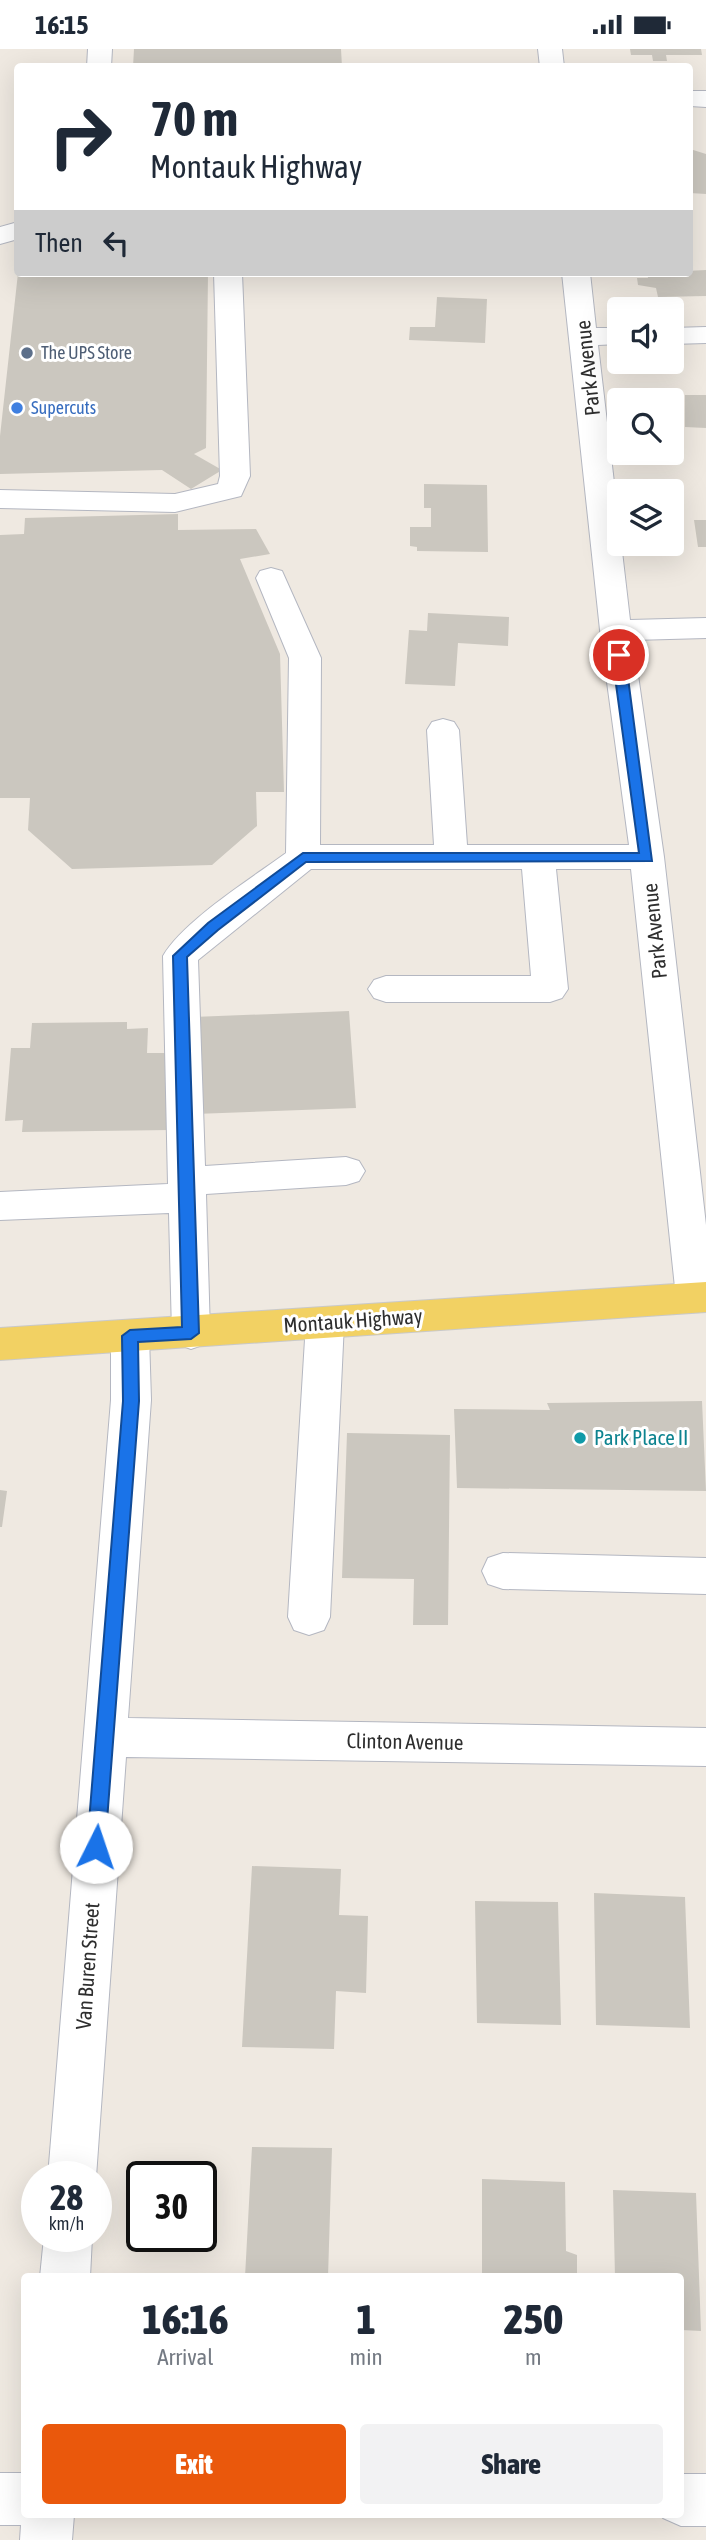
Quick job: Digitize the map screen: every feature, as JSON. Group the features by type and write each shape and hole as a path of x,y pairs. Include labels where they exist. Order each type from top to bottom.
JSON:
{"main road":[{"name":"Montauk Highway","path":"0,1345 701,1297"}],"street":[{"path":"0,499 175,503 231,490 235,476 228,277"},
{"name":"Park Avenue","path":"577,277 616,630 647,857 691,1130 701,1297"},
{"path":"684,336 706,335"},
{"path":"585,337 607,337"},
{"path":"271,578 305,658 303,857"},
{"path":"616,630 706,628"},
{"path":"443,730 451,857"},
{"path":"191,1333 180,956 213,926 303,857 647,857"},
{"path":"386,989 550,989 538,857"},
{"path":"0,1206 346,1171"},
{"path":"309,1617 325,1323"},
{"name":"Van Buren Street","path":"73,2161 131,1401 130,1336"},
{"path":"503,1571 706,1576"},
{"name":"Clinton Avenue","path":"104,1737 706,1747"},
{"path":"65,2273 67,2252"},
{"path":"0,2499 21,2499"},
{"path":"684,2500 706,2500"},
{"path":"46,2540 48,2518"}],"building":[{"path":"134,49 341,49 342,63 133,63"},
{"path":"630,49 701,49 702,55 666,55 667,61 653,61 652,55 631,55"},
{"path":"693,150 706,154 706,194 693,193"},
{"path":"706,270 706,296 658,297 656,288 638,285 637,278 648,277 693,277 693,271"},
{"path":"18,277 208,277 206,448 194,454 222,470 191,489 162,470 0,474 0,436"},
{"path":"437,297 487,299 485,343 409,340 410,327 435,327"},
{"path":"685,395 706,395 706,428 685,427"},
{"path":"424,484 487,485 488,552 417,551 417,547 410,546 410,527 431,527 431,508 424,508"},
{"path":"178,514 178,530 256,529 270,554 240,559 280,654 284,792 256,792 257,826 212,865 72,869 28,830 30,798 0,798 0,535 24,534 25,518"},
{"path":"694,520 706,520 706,547 698,547"},
{"path":"428,613 509,617 508,646 458,643 455,686 405,684 409,630 427,631"},
{"path":"349,1011 356,1108 195,1114 193,1017"},
{"path":"127,1022 127,1029 148,1028 147,1053 172,1053 170,1130 22,1132 23,1120 5,1121 11,1048 30,1048 32,1023"},
{"name":"Park Place II","path":"702,1401 706,1491 457,1488 454,1409 550,1410 547,1403"},
{"path":"347,1433 450,1435 448,1625 413,1625 414,1579 342,1578"},
{"path":"0,1490 7,1491 2,1527 0,1527"},
{"path":"252,1866 341,1869 339,1915 368,1916 366,1993 336,1991 334,2049 242,2047"},
{"path":"594,1893 685,1897 690,2028 596,2025"},
{"path":"475,1901 558,1902 561,2025 477,2023"},
{"path":"252,2147 332,2148 328,2273 245,2273"},
{"path":"482,2179 565,2182 566,2251 577,2255 577,2273 482,2273"},
{"path":"613,2190 696,2193 701,2331 684,2330 684,2273 615,2273"}],"place":[{"name":"The UPS Store","path":"27,353"},
{"name":"Supercuts","path":"17,408"},
{"name":"Park Place II","path":"580,1438"}],"route":[{"path":"96,1847 131,1401 130,1336 191,1333 180,956 213,926 303,857 647,857 619,655"}]}
